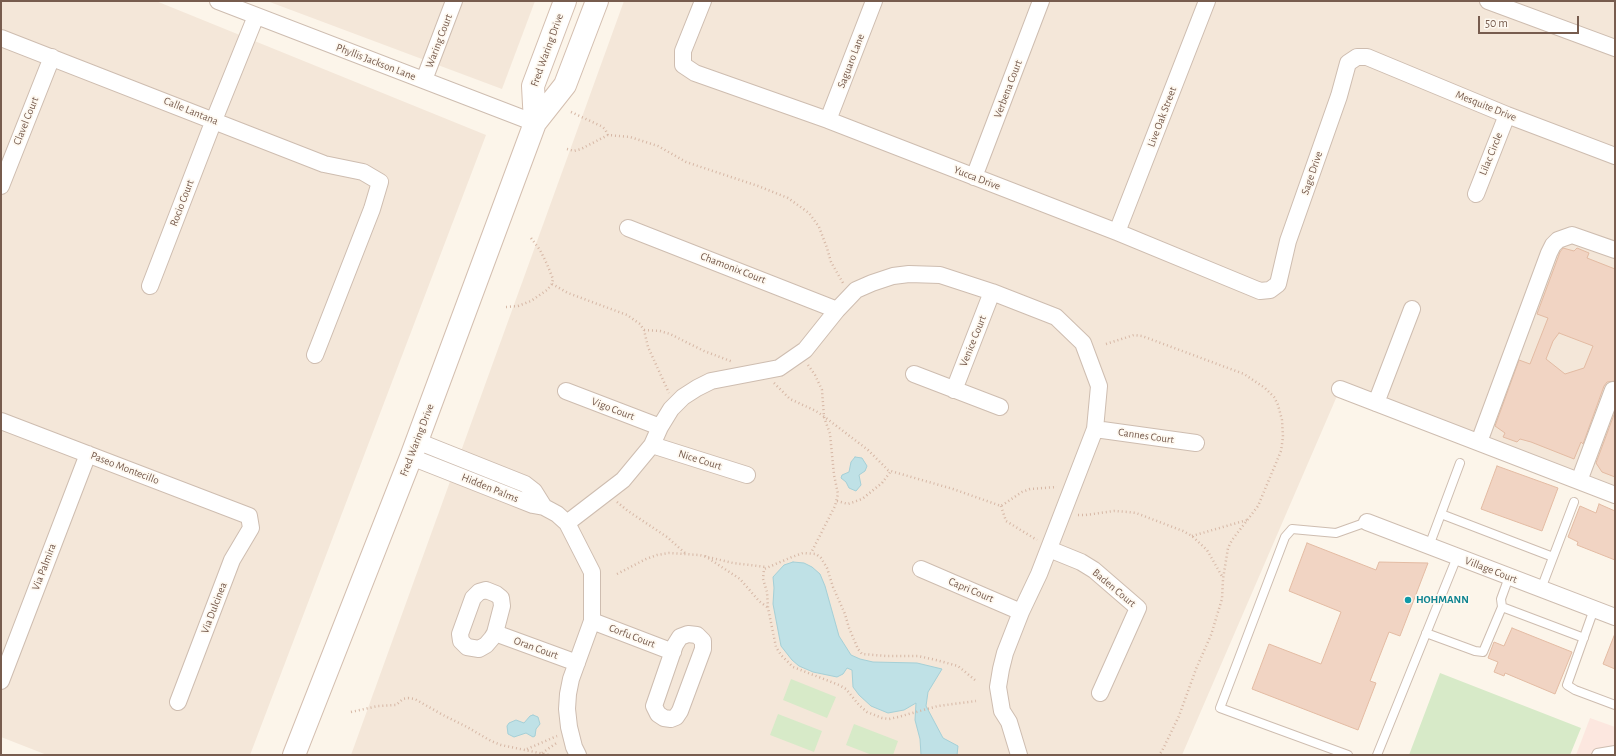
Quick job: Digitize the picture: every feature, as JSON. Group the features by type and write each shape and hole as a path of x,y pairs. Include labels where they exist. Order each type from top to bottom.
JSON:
{"main road":[{"name":"Fred Waring Drive","path":"535,123 533,86 565,1"},
{"name":"Fred Waring Drive","path":"294,755 414,449 535,123 565,85 597,1"}],"street":[{"name":"Phyllis Jackson Lane","path":"218,1 535,123"},
{"name":"Waring Court","path":"424,80 454,1"},
{"name":"Yucca Drive","path":"704,1 683,51 683,66 695,73 828,120 1117,232 1260,291 1270,290"},
{"name":"Saguaro Lane","path":"828,120 874,1"},
{"name":"Verbena Court","path":"974,177 1041,1"},
{"name":"Live Oak Street","path":"1117,232 1207,1"},
{"path":"1488,1 1615,46"},
{"name":"Rocio Court","path":"150,286 256,16"},
{"name":"Calle Lantana","path":"1,38 324,164 363,172 380,182 372,209 315,355"},
{"name":"Clavel Court","path":"1,186 52,57"},
{"name":"Mesquite Drive","path":"1357,57 1367,57 1507,115 1615,156"},
{"name":"Sage Drive","path":"1270,290 1278,284 1288,241 1339,96 1348,63 1357,57"},
{"name":"Lilac Circle","path":"1476,194 1507,115"},
{"name":"Chamonix Court","path":"628,228 838,310"},
{"path":"1479,442 1549,253 1554,245 1558,240 1572,235 1615,250"},
{"path":"578,755 574,747 569,727 567,709 568,694 576,663 592,621 592,572 567,523 624,480 652,446 660,427 671,409 683,397 711,381 779,368 805,350 856,290 893,276 909,274 940,275 992,292 1056,317 1083,343 1099,386 1095,429 1043,545 1039,574 1021,612 1005,653 1001,669 998,687 1002,711 1009,722 1019,755"},
{"name":"Venice Court","path":"954,390 992,292"},
{"path":"1376,403 1412,309"},
{"path":"914,374 1000,407"},
{"path":"1340,389 1615,495"},
{"path":"1579,481 1613,390"},
{"name":"Vigo Court","path":"566,391 660,427"},
{"name":"Paseo Montecillo","path":"1,421 249,516"},
{"name":"Cannes Court","path":"1095,429 1196,443"},
{"name":"Nice Court","path":"652,446 747,475"},
{"path":"414,449 504,475 525,484 534,491 544,507"},
{"name":"Hidden Palms","path":"414,449 498,491 533,505 544,507 557,514 567,523"},
{"name":"Via Palmira","path":"1,681 88,454"},
{"path":"498,491 504,475"},
{"name":"Via Dulcinea","path":"178,702 232,560 251,528 249,516"},
{"name":"Village Court","path":"1367,522 1615,617"},
{"name":"Baden Court","path":"1043,545 1081,562 1094,570 1138,608 1100,693"},
{"name":"Capri Court","path":"921,569 1021,612"},
{"name":"Corfu Court","path":"592,621 672,652"},
{"name":"Oran Court","path":"495,633 576,663"},
{"path":"688,634 697,635 703,641 703,649 680,711 676,717 671,719 664,718 658,714 654,706 672,652 680,637 688,634"}],"lane":[{"path":"1429,546 1460,463"},
{"path":"1541,589 1574,502"},
{"path":"1441,514 1553,557"},
{"path":"1348,755 1220,708 1285,537 1292,529 1336,533 1367,522"},
{"path":"1377,755 1457,556"},
{"path":"1426,633 1474,651 1483,652 1502,607 1501,599 1509,577"},
{"path":"1502,607 1584,638"},
{"path":"1594,609 1567,685 1575,690 1615,705"},
{"path":"1596,755 1598,752 1615,750"}],"path":[{"path":"571,112 601,126 605,129 608,135"},
{"path":"567,149 574,151 608,135 619,135 648,142 686,162 758,186 788,198 809,213 819,227 828,248 831,262 844,285 841,288"},
{"path":"506,307 518,306 531,301 547,290 552,284 553,279 547,264 540,250 531,238"},
{"path":"552,284 579,297 634,319 644,330 648,347 669,393"},
{"path":"644,330 660,331 670,334 704,351 734,363"},
{"path":"1106,344 1134,335 1142,336 1244,374 1265,388 1274,397 1282,420 1284,437 1281,451 1258,506 1232,540 1228,548 1223,578 1222,599 1211,635 1196,669 1179,716 1159,755"},
{"path":"807,363 820,383 824,400 824,417 830,434 834,475 838,494 837,501 811,553"},
{"path":"774,383 790,399 816,411 868,450 891,471 953,489 1001,506"},
{"path":"837,501 848,504 862,499 882,483 891,471"},
{"path":"1001,506 1030,489 1058,487"},
{"path":"617,502 667,537 686,554"},
{"path":"1001,506 1006,521 1043,545"},
{"path":"1078,515 1114,512 1136,513 1192,536 1212,556 1223,578"},
{"path":"1192,536 1247,520"},
{"path":"617,574 657,555 686,554 704,556 733,563 767,567 792,557 811,553 816,554 828,568 833,587 858,649 862,654 918,656 936,660 958,666 975,680"},
{"path":"704,556 740,580 759,601 768,608"},
{"path":"767,567 763,572 763,579 767,592 768,608 776,646 781,656 793,667 839,685 846,689 867,712 889,719 938,706 976,701"},
{"path":"351,712 378,706 396,705 403,699 415,699 491,741 549,755"},
{"path":"526,749 558,736"},
{"path":"542,753 560,742"}],"shaded area":[{"path":"1,1 156,1 486,135 250,755 47,755 1,737"},
{"path":"267,1 535,1 502,89"},
{"path":"624,1 1615,1 1615,488 1340,389 1182,755 351,755"},
{"path":"1590,718 1615,727 1615,755 1576,755"}],"green space":[{"path":"1440,673 1581,728 1570,755 1409,755"},
{"path":"791,679 836,697 827,718 783,700"},
{"path":"778,714 822,731 814,752 770,735"},
{"path":"854,724 898,741 893,755 872,755 846,745"}],"water":[{"path":"855,457 862,458 867,466 865,471 859,475 861,485 856,491 849,488 846,482 841,478 842,475 849,472 851,462"},
{"path":"793,562 804,563 812,567 820,574 825,586 839,636 851,655 873,662 917,663 942,669 928,692 926,706 943,738 958,746 957,755 921,755 920,739 915,720 916,703 904,710 888,713 871,706 859,695 853,687 852,670 847,668 843,674 837,677 813,672 799,666 792,660 781,646 773,604 773,577 784,565"},
{"path":"533,715 538,717 540,724 536,729 535,736 533,737 526,733 514,737 508,734 507,726 509,723 516,720 524,723 530,716"}],"building":[{"path":"1563,248 1574,251 1577,248 1589,253 1587,258 1615,269 1615,381 1607,382 1604,386 1583,444 1581,442 1574,459 1531,442 1520,439 1517,442 1503,437 1505,433 1495,426 1519,360 1530,364 1548,318 1537,314 1560,252","holes":["1559,333 1593,346 1584,368 1565,374 1546,359 1553,341"]},
{"path":"1615,412 1615,477 1602,472 1596,463"},
{"path":"1497,466 1558,488 1542,531 1481,509"},
{"path":"1599,504 1615,511 1615,560 1577,545 1578,542 1568,537 1580,506 1596,513"},
{"path":"1307,543 1376,570 1379,562 1428,563 1400,636 1389,632 1370,681 1376,683 1358,730 1252,689 1269,644 1321,664 1341,612 1289,591"},
{"path":"1512,628 1572,652 1555,694 1505,673 1504,676 1494,672 1498,662 1488,658 1494,642 1504,646"},
{"path":"1615,636 1615,669 1603,664"}],"place":[{"name":"HOHMANN","path":"1408,600"}]}
